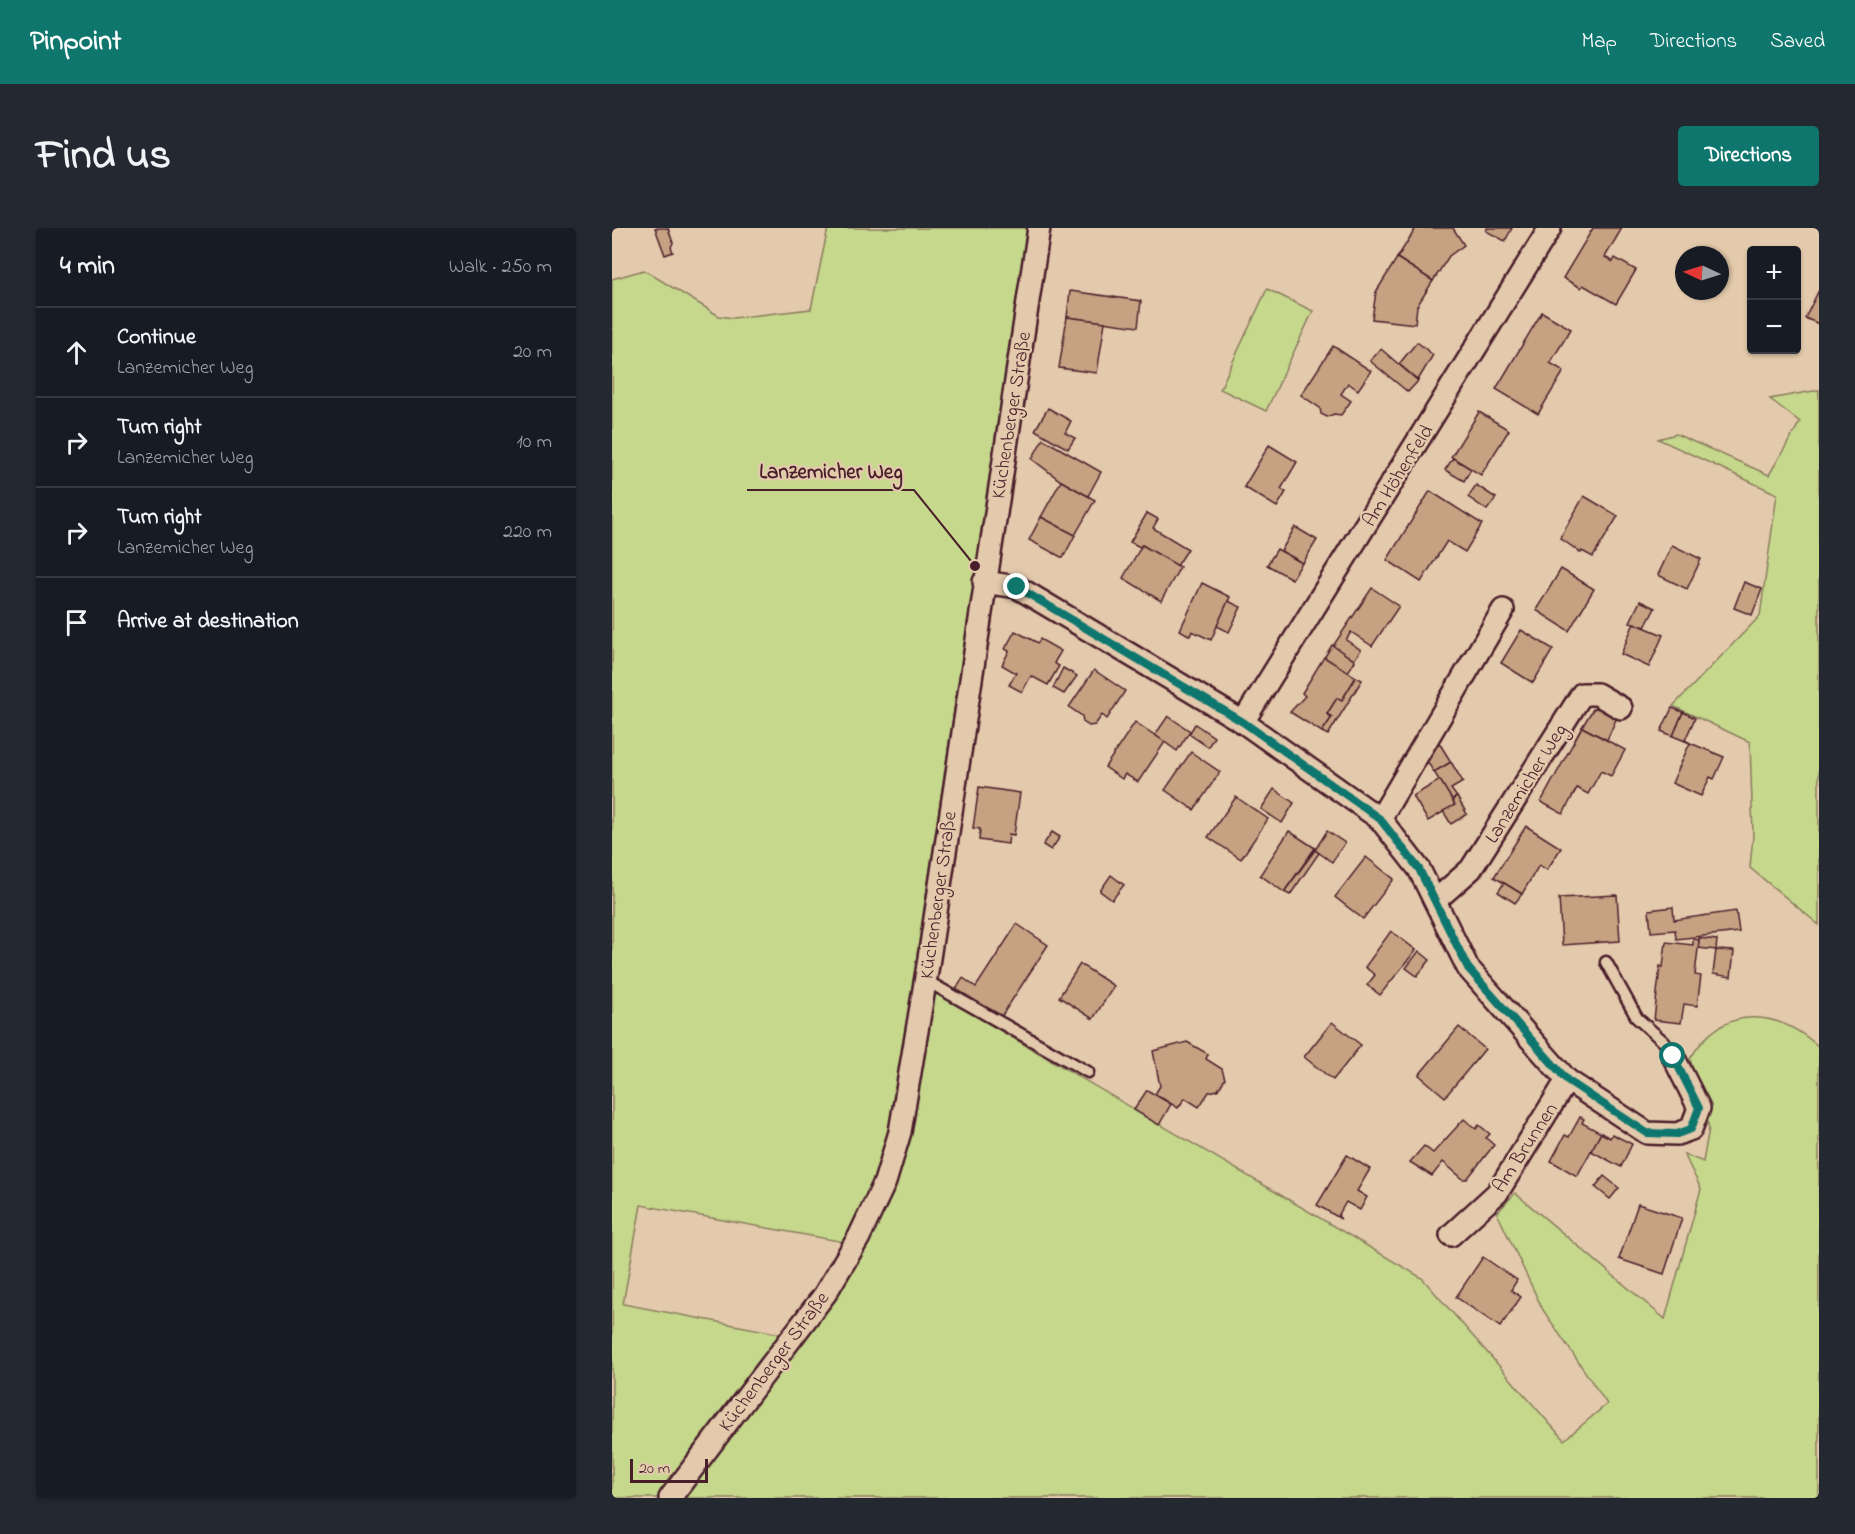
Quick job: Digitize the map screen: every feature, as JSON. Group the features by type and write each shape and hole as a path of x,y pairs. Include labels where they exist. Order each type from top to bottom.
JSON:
{"street":[{"name":"Küchenberger Straße","path":"670,1498 825,1293 859,1237 885,1182 900,1132 1039,228"},
{"name":"Am Höhenfeld","path":"1243,722 1550,228"},
{"path":"984,582 1017,587 1243,722 1380,819 1419,869 1468,968 1567,1080 1647,1133 1677,1134 1691,1129 1699,1108 1673,1056"},
{"path":"1380,819 1503,610"},
{"name":"Lanzemicher Weg","path":"1436,900 1471,869 1582,694 1597,694 1621,708"},
{"name":"Am Brunnen","path":"1451,1235 1497,1193 1567,1080"}],"lane":[{"path":"1606,962 1637,1018 1664,1042 1673,1056"},
{"path":"925,980 1088,1072"}],"green space":[{"path":"828,228 1027,228 889,1141 870,1191 844,1242 641,1205 623,1304 781,1334 658,1498 612,1498 612,279 644,270 719,316 733,318 811,309"},
{"path":"1267,289 1313,311 1266,411 1220,389"},
{"path":"1819,390 1819,925 1750,868 1753,835 1750,742 1673,706 1760,616 1777,494 1658,439 1676,434 1769,475 1800,422 1770,399"},
{"path":"931,990 1422,1278 1564,1440 1607,1404 1543,1310 1497,1213 1515,1193 1665,1319 1701,1189 1684,1154 1703,1162 1709,1128 1690,1059 1703,1041 1718,1028 1734,1021 1750,1018 1768,1019 1802,1034 1819,1047 1819,1498 683,1498 861,1250"}],"building":[{"path":"655,228 668,228 673,243 671,247 673,252 665,255"},
{"path":"1416,228 1453,228 1464,245 1449,256 1433,281 1397,258"},
{"path":"1487,228 1512,228 1505,241 1486,231"},
{"path":"1593,228 1622,228 1605,257 1613,262 1615,258 1636,270 1616,304 1583,285 1581,288 1563,278"},
{"path":"1397,258 1433,281 1417,306 1415,324 1372,319 1376,292"},
{"path":"1819,290 1819,324 1805,318"},
{"path":"1070,291 1141,301 1138,327 1067,317"},
{"path":"1542,312 1571,329 1550,363 1564,371 1538,414 1496,389"},
{"path":"1067,317 1105,322 1097,373 1059,368"},
{"path":"1417,342 1433,355 1418,380 1399,364"},
{"path":"1333,346 1371,371 1358,390 1348,383 1341,394 1351,401 1341,415 1334,414 1327,417 1321,414 1320,408 1301,395"},
{"path":"1381,349 1418,381 1408,392 1370,361"},
{"path":"1048,408 1071,421 1065,433 1075,438 1068,449 1035,430"},
{"path":"1479,412 1509,430 1481,475 1451,457"},
{"path":"1043,439 1101,472 1088,496 1061,481 1032,459"},
{"path":"1269,445 1297,462 1281,489 1286,492 1277,507 1244,487"},
{"path":"1453,458 1471,469 1464,481 1445,470"},
{"path":"1061,481 1095,500 1075,535 1041,517"},
{"path":"1476,485 1496,498 1487,510 1468,497"},
{"path":"1430,491 1482,524 1465,552 1447,541 1421,582 1387,560"},
{"path":"1584,496 1618,516 1593,557 1582,551 1581,553 1560,538"},
{"path":"1147,513 1158,519 1153,528 1188,549 1177,566 1142,545 1140,547 1130,542"},
{"path":"1041,517 1075,535 1063,558 1029,540"},
{"path":"1295,527 1317,540 1303,563 1281,551"},
{"path":"1142,545 1180,567 1161,601 1123,578"},
{"path":"1672,545 1701,559 1687,589 1658,575"},
{"path":"1277,549 1302,563 1292,579 1267,565"},
{"path":"1561,569 1594,589 1569,631 1536,610"},
{"path":"1744,582 1762,589 1752,615 1734,608"},
{"path":"1202,583 1230,597 1211,640 1192,631 1190,636 1180,630"},
{"path":"1372,588 1399,606 1372,646 1351,632 1346,640 1361,650 1354,660 1333,646"},
{"path":"1228,601 1241,607 1229,632 1217,626"},
{"path":"1640,601 1655,608 1645,627 1630,622"},
{"path":"1634,623 1663,635 1649,667 1621,654"},
{"path":"1521,630 1553,649 1533,683 1501,663"},
{"path":"1015,631 1038,643 1040,639 1061,651 1054,663 1059,666 1048,685 1031,676 1022,692 1009,685 1016,673 1002,665 1009,651 1005,649"},
{"path":"1332,645 1355,661 1348,672 1324,658"},
{"path":"1324,657 1356,677 1342,700 1337,698 1327,714 1332,717 1322,732 1290,712 1305,696 1302,693"},
{"path":"1063,668 1077,676 1064,694 1053,688"},
{"path":"1094,670 1125,691 1107,719 1102,715 1095,725 1089,726 1083,722 1082,716 1069,707"},
{"path":"1356,677 1362,680 1328,735 1322,732 1332,717 1327,714 1337,698 1342,700"},
{"path":"1605,706 1617,717 1607,740 1582,727 1593,709"},
{"path":"1672,708 1683,712 1673,736 1661,731"},
{"path":"1683,712 1695,718 1685,740 1690,743 1673,736"},
{"path":"1168,716 1190,731 1177,751 1155,735"},
{"path":"1135,722 1165,742 1138,782 1125,774 1122,779 1105,767"},
{"path":"1195,724 1214,737 1208,747 1189,734"},
{"path":"1582,727 1625,750 1611,776 1601,771 1588,794 1577,788 1563,814 1541,802"},
{"path":"1438,741 1451,762 1434,772 1426,760"},
{"path":"1690,743 1724,757 1714,779 1710,777 1701,796 1672,783"},
{"path":"1191,752 1220,772 1194,810 1165,790"},
{"path":"1451,762 1463,782 1451,789 1457,797 1452,800 1434,772"},
{"path":"1440,780 1455,805 1428,821 1413,796"},
{"path":"979,787 1020,793 1014,835 1009,834 1008,844 979,840 980,829 973,828"},
{"path":"1274,789 1294,803 1282,823 1261,809"},
{"path":"1236,797 1268,819 1241,859 1208,837"},
{"path":"1457,797 1467,814 1451,824 1443,811 1455,805 1452,800"},
{"path":"1526,826 1561,848 1547,870 1539,865 1522,894 1494,877"},
{"path":"1289,831 1315,848 1284,892 1260,875"},
{"path":"1327,831 1345,843 1332,862 1315,850"},
{"path":"1052,832 1060,837 1051,850 1043,845"},
{"path":"1315,850 1319,853 1290,895 1284,892"},
{"path":"1366,857 1394,879 1363,919 1335,897"},
{"path":"1111,875 1124,885 1112,900 1100,891"},
{"path":"1504,883 1522,894 1515,903 1498,892"},
{"path":"1617,895 1620,941 1562,945 1559,898"},
{"path":"1673,907 1674,920 1736,911 1739,932 1676,939 1675,930 1651,932 1649,910"},
{"path":"1017,924 1048,945 1001,1017 956,989 963,978 976,987"},
{"path":"1391,931 1416,950 1380,995 1367,985 1375,975 1365,967"},
{"path":"1699,938 1717,940 1716,950 1698,948"},
{"path":"1693,939 1699,940 1695,975 1701,976 1697,1006 1684,1004 1681,1023 1654,1020 1660,966 1663,967 1666,942 1693,945"},
{"path":"1716,950 1734,951 1731,977 1713,974"},
{"path":"1419,951 1430,960 1417,976 1406,968"},
{"path":"1080,964 1114,986 1093,1019 1059,997"},
{"path":"1332,1022 1361,1045 1333,1080 1304,1057"},
{"path":"1459,1027 1485,1049 1445,1097 1419,1075"},
{"path":"1187,1042 1208,1054 1206,1059 1222,1069 1225,1079 1218,1090 1209,1092 1199,1107 1185,1098 1178,1108 1155,1094 1160,1086 1153,1051"},
{"path":"1147,1090 1171,1104 1159,1125 1134,1110"},
{"path":"1580,1117 1584,1119 1582,1123 1601,1133 1577,1176 1551,1161 1565,1135 1569,1137"},
{"path":"1464,1119 1476,1129 1479,1125 1490,1134 1486,1138 1494,1145 1467,1179 1463,1179 1443,1162 1432,1176 1410,1162 1424,1146 1433,1153"},
{"path":"1601,1133 1610,1138 1612,1134 1632,1144 1621,1167 1591,1151"},
{"path":"1347,1155 1370,1169 1357,1191 1367,1197 1360,1210 1346,1202 1338,1216 1341,1219 1317,1205"},
{"path":"1604,1176 1619,1188 1610,1199 1595,1187"},
{"path":"1638,1204 1682,1218 1664,1274 1619,1259"},
{"path":"1483,1257 1517,1280 1511,1290 1521,1297 1500,1327 1456,1297"}],"place":[{"name":"Lanzemicher Weg","path":"975,566"}],"route":[{"path":"1017,587 1243,722 1380,819 1419,869 1468,968 1567,1080 1647,1133 1677,1134 1691,1129 1696,1121 1699,1108 1673,1056"}]}
